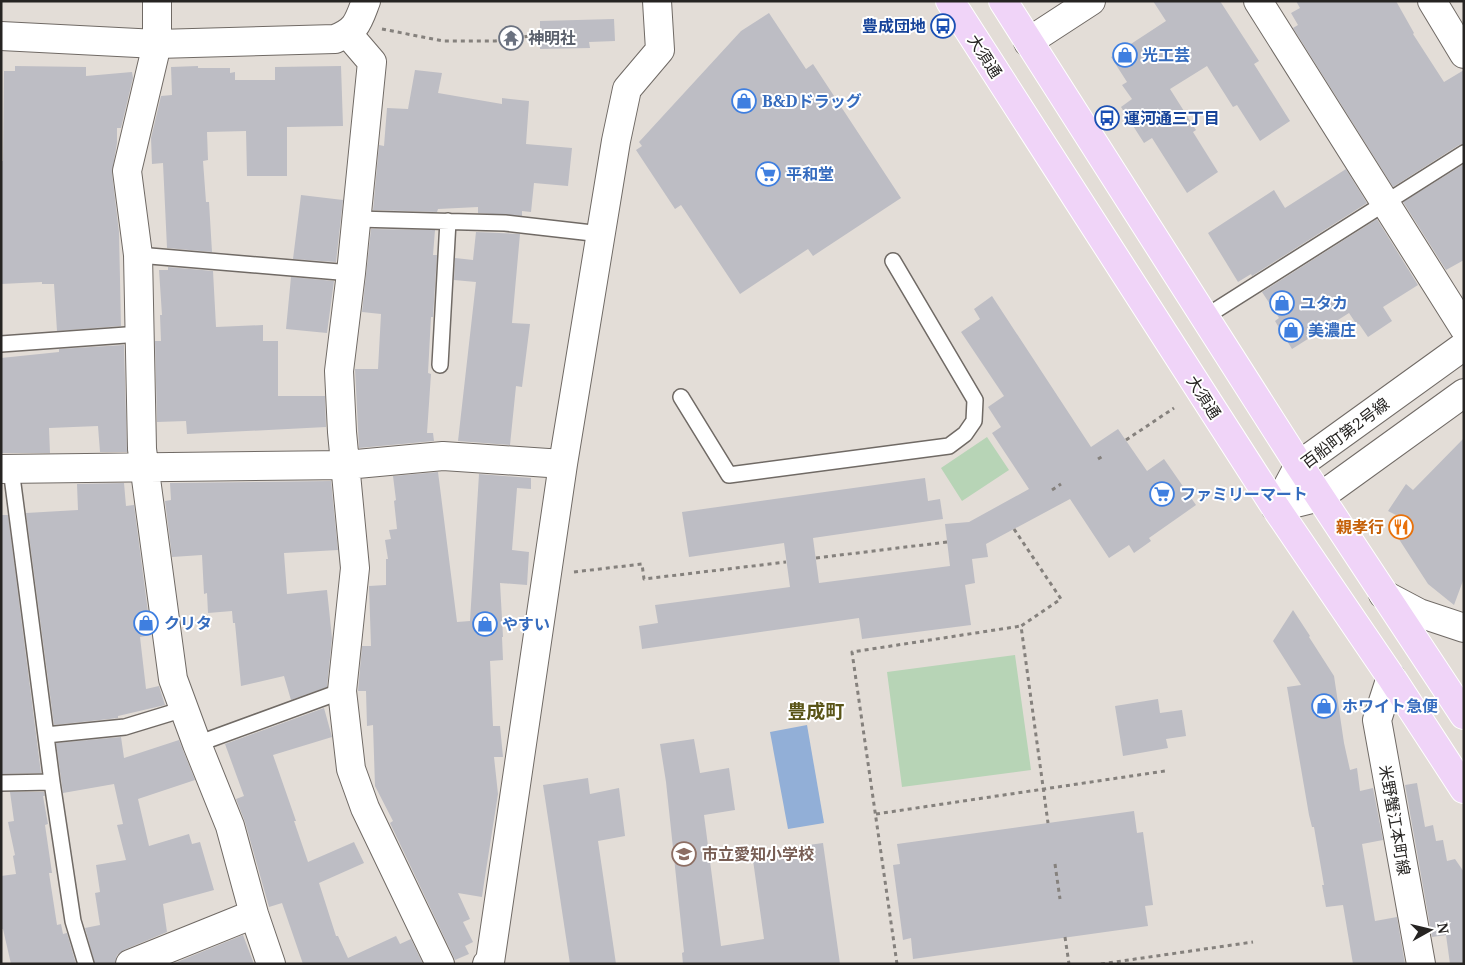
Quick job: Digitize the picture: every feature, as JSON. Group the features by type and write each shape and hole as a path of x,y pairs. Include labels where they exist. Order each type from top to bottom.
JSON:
{"main road":[{"name":"大須通","path":"950,1 1276,508 1391,677 1464,790"},
{"path":"1002,1 1299,465 1464,716"}],"street":[{"path":"157,1 157,44 127,171 138,255 144,468 173,679 230,826 254,914 271,964"},
{"path":"487,964 490,962 492,952 563,464 616,141 627,89 660,50 657,1"},
{"path":"1028,42 1091,1"},
{"path":"1258,1 1464,328"},
{"path":"1432,1 1464,54"},
{"path":"1,36 157,44 335,39 358,19 372,62 357,219 339,371 342,432 355,568 342,691 351,769 365,808 440,964"},
{"name":"百船町第2号線","path":"1276,508 1299,465 1464,346"},
{"path":"1276,508 1320,497 1464,393"},
{"path":"6,469 346,464 443,456 563,464"},
{"path":"1383,594 1419,613 1464,628"},
{"name":"米野蟹江本町線","path":"1391,677 1377,720 1420,964"},
{"path":"130,964 254,914"}],"lane":[{"path":"1204,317 1464,153"},
{"path":"357,219 505,223 601,234"},
{"path":"440,365 448,221"},
{"path":"138,255 351,273"},
{"path":"681,397 729,475 949,446 965,434 974,420 975,400 893,261"},
{"path":"1,344 140,334"},
{"path":"6,469 73,921 86,964"},
{"path":"197,744 342,691"},
{"path":"46,735 124,727 184,709"},
{"path":"1,783 52,782"}],"path":[{"path":"358,19 388,31 443,41 495,40 537,35"},
{"path":"1126,440 1174,408"},
{"path":"1098,459 1103,456"},
{"path":"1052,490 1061,484"},
{"path":"897,964 852,652 1021,626 1061,599 1014,529"},
{"path":"816,558 947,542"},
{"path":"547,575 642,564 644,579 786,562"},
{"path":"1021,626 1048,823"},
{"path":"876,814 1165,771"},
{"path":"1055,864 1060,899"},
{"path":"1065,937 1069,964"},
{"path":"1101,964 1253,942"}],"green space":[{"path":"987,437 1009,470 962,501 941,468"},
{"path":"1015,655 1031,770 902,787 887,672"}],"water":[{"path":"807,725 824,823 788,829 770,732"}],"building":[{"path":"1153,1 1220,1 1259,61 1254,64 1290,121 1260,141 1237,105 1233,107 1207,66 1170,89 1196,130 1193,132 1218,172 1187,193 1152,138 1144,143 1121,107 1132,99 1122,85 1127,82 1111,57 1166,21"},
{"path":"1296,1 1396,1 1413,34 1444,82 1464,70 1464,144 1459,145 1393,187 1293,28 1298,25 1291,13 1300,8"},
{"name":"平和堂","path":"769,13 806,69 813,64 901,198 813,256 808,249 740,294 681,205 675,209 636,150 642,146 639,142 741,31"},
{"path":"614,19 615,41 589,42 590,48 540,49 540,21"},
{"path":"15,66 86,67 86,76 132,72 133,78 121,128 117,128 117,143 112,173 119,232 121,326 57,331 54,284 42,284 42,282 1,284 1,161 3,161 4,71 15,71"},
{"path":"198,66 198,68 230,68 230,73 235,72 235,80 275,80 275,67 341,66 343,126 287,127 287,176 247,176 246,131 207,132 208,160 203,161 206,202 209,202 212,252 167,248 163,163 152,164 151,138 161,96 172,95 171,67"},
{"path":"415,70 442,73 438,93 502,104 502,98 529,101 526,144 572,148 568,186 534,183 531,212 522,211 522,216 478,213 478,207 438,209 437,212 373,210 379,145 384,146 387,108 408,109"},
{"path":"1464,164 1464,260 1446,270 1403,202"},
{"path":"1346,169 1367,203 1252,276 1251,274 1238,282 1208,233 1274,190 1285,208"},
{"path":"301,195 343,200 336,262 293,259"},
{"path":"1377,219 1418,285 1383,307 1392,321 1368,337 1349,313 1292,349 1275,321 1279,318 1262,292"},
{"path":"371,229 435,230 433,255 437,255 433,317 431,317 428,373 431,374 427,433 433,433 434,441 359,448 355,369 378,369 381,314 362,312"},
{"path":"476,232 520,234 512,323 530,324 522,387 516,386 510,445 458,441 476,282 454,280 455,258 473,260"},
{"path":"168,267 213,271 216,327 263,325 263,341 278,341 278,396 325,396 326,427 187,434 186,421 157,422 155,341 161,341 160,315 162,315 159,270 168,270"},
{"path":"291,277 334,281 327,333 286,329"},
{"path":"992,296 1091,447 1118,429 1147,471 1164,459 1196,505 1149,538 1151,541 1134,553 1129,545 1109,558 1070,499 986,544 988,557 972,559 975,583 965,585 971,625 862,639 859,618 642,649 639,626 658,623 655,605 790,587 784,543 689,557 682,512 925,478 928,501 940,499 943,519 813,538 819,583 950,566 945,524 969,522 1029,489 992,433 1001,427 988,407 1004,396 961,332 980,319 974,309"},
{"path":"124,345 127,452 100,452 98,426 49,428 50,453 1,453 1,358 59,352 59,349"},
{"path":"1464,438 1464,578 1454,605 1428,584 1393,530 1402,518 1388,511 1406,484 1413,490"},
{"path":"438,472 457,622 470,621 479,474 531,478 531,489 517,488 512,550 529,552 527,585 500,583 503,660 490,661 493,726 500,726 503,757 494,757 498,794 482,897 458,893 470,919 463,922 473,942 465,946 469,954 455,960 390,823 393,821 375,786 373,725 367,726 366,691 358,691 362,646 371,646 369,586 386,585 386,559 388,559 385,540 391,539 389,530 397,529 393,476"},
{"path":"331,481 338,550 284,553 287,594 327,590 332,638 327,687 291,700 284,676 241,686 235,623 233,623 232,611 208,613 207,593 204,594 202,555 172,557 165,501 171,500 170,483"},
{"path":"124,483 126,506 134,505 151,635 140,637 146,689 159,686 165,705 118,716 118,718 54,725 26,513 78,510 77,484"},
{"path":"1,515 8,515 41,773 1,774"},
{"path":"1293,610 1334,676 1350,770 1357,768 1360,791 1373,788 1383,840 1362,844 1375,921 1397,917 1405,964 1353,964 1343,905 1326,907 1314,827 1312,827 1309,815 1287,687 1301,685 1273,641"},
{"path":"1158,699 1160,713 1182,710 1186,736 1166,739 1168,748 1123,756 1115,706"},
{"path":"324,708 332,737 273,755 308,862 354,842 364,863 319,883 336,936 338,936 348,958 396,936 400,944 411,939 423,964 303,964 282,903 269,907 245,822 236,799 244,796 225,744"},
{"path":"121,737 124,758 179,740 195,780 138,799 149,846 189,834 192,844 200,842 214,890 163,904 167,932 124,950 117,955 115,964 95,964 85,928 100,925 95,893 100,892 96,865 126,860 117,825 123,824 114,784 63,793 56,743"},
{"path":"694,739 700,773 729,768 735,810 704,815 721,946 764,939 752,853 823,843 840,964 683,964 682,953 684,952 666,782 660,744"},
{"path":"588,778 590,794 619,788 625,836 598,841 616,964 570,964 543,785"},
{"path":"1417,783 1425,827 1433,825 1436,841 1443,840 1447,861 1455,859 1464,872 1464,964 1450,964 1446,935 1432,937 1405,785"},
{"path":"10,792 44,792 48,824 45,825 52,873 49,873 57,925 61,924 63,934 67,933 76,964 11,964 3,929 1,929 1,876 16,874 13,856 15,855 8,822 14,821"},
{"path":"1134,811 1137,833 1143,832 1153,905 1145,906 1148,926 913,959 911,938 903,940 893,865 900,864 897,844"},
{"path":"243,935 254,964 172,964"}],"place":[{"name":"豊成団地","path":"943,26"},
{"name":"神明社","path":"511,38"},
{"name":"光工芸","path":"1125,55"},
{"name":"B&Dドラッグ","path":"744,101"},
{"name":"運河通三丁目","path":"1107,118"},
{"name":"平和堂","path":"768,174"},
{"name":"ユタカ","path":"1282,303"},
{"name":"美濃庄","path":"1291,330"},
{"name":"ファミリーマート","path":"1162,494"},
{"name":"親孝行","path":"1401,527"},
{"name":"クリタ","path":"146,623"},
{"name":"やすい","path":"485,624"},
{"name":"ホワイト急便","path":"1324,706"},
{"name":"市立愛知小学校","path":"684,854"}],"district":[{"name":"豊成町","path":"816,711"}]}
